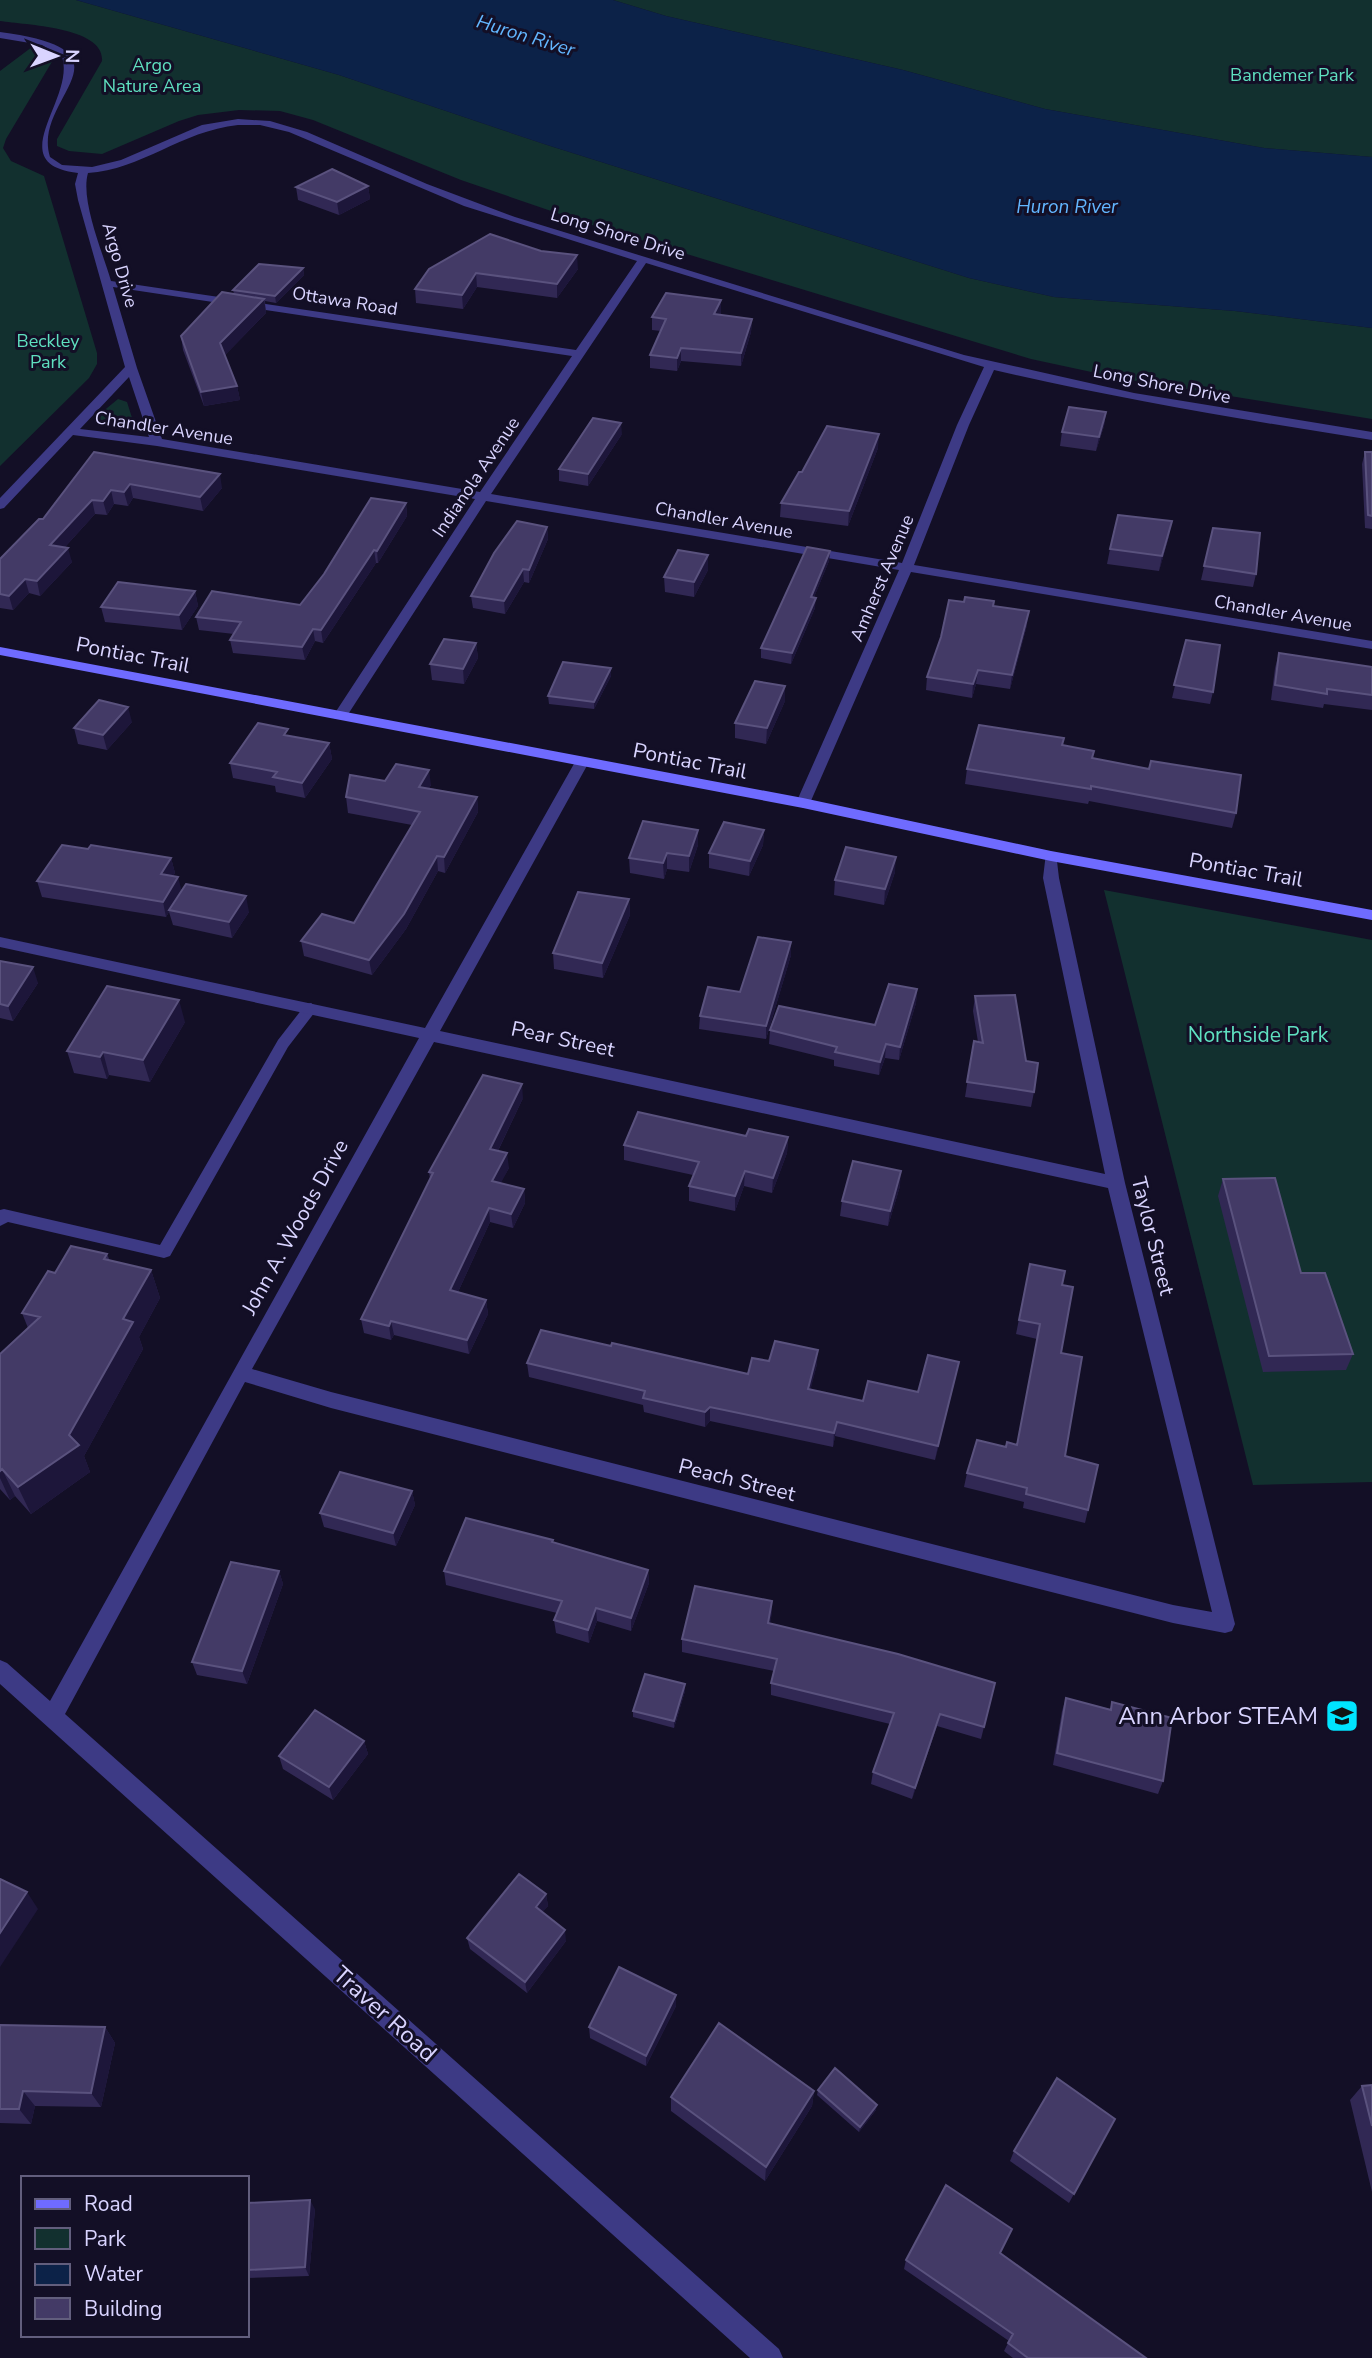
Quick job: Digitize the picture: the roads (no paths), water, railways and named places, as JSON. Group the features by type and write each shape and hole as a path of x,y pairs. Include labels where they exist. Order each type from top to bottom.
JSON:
{"main road":[{"name":"Pontiac Trail","path":"0,651 803,803 1051,856 1372,915"}],"street":[{"name":"Long Shore Drive","path":"0,35 53,46 66,55 71,65 66,83 48,119 43,142 44,155 52,164 84,171 129,162 199,130 234,123 269,123 442,195 643,260 991,365 1191,409 1372,436"},
{"name":"Argo Drive","path":"84,171 80,184 83,200 131,368 157,442"},
{"name":"Indianola Avenue","path":"340,716 643,260"},
{"name":"Ottawa Road","path":"106,283 579,354"},
{"name":"Amherst Avenue","path":"803,803 991,365"},
{"path":"0,505 131,368"},
{"name":"Chandler Avenue","path":"69,431 157,442 1372,645"},
{"name":"John A. Woods Drive","path":"52,1717 240,1373 582,762"},
{"name":"Taylor Street","path":"1051,856 1051,878 1116,1183 1225,1624"},
{"name":"Pear Street","path":"0,942 1116,1183"},
{"name":"Peach Street","path":"240,1373 344,1404 1159,1611 1225,1624"},
{"name":"Traver Road","path":"0,1670 770,2358"}],"lane":[{"path":"0,1220 4,1215 164,1252 283,1044 311,1008"}],"water":[{"name":"Huron River","path":"76,0 613,0 666,16 903,70 1045,109 1264,148 1372,157 1372,328 1235,311 1054,297 969,278 544,144 339,75"}],"place":[{"name":"Ann Arbor STEAM","path":"1342,1716"}],"park label":[{"name":"Argo Nature Area","path":"152,75"},
{"name":"Bandemer Park","path":"1292,75"},
{"name":"Beckley Park","path":"48,351"},
{"name":"Northside Park","path":"1258,1035"}]}
